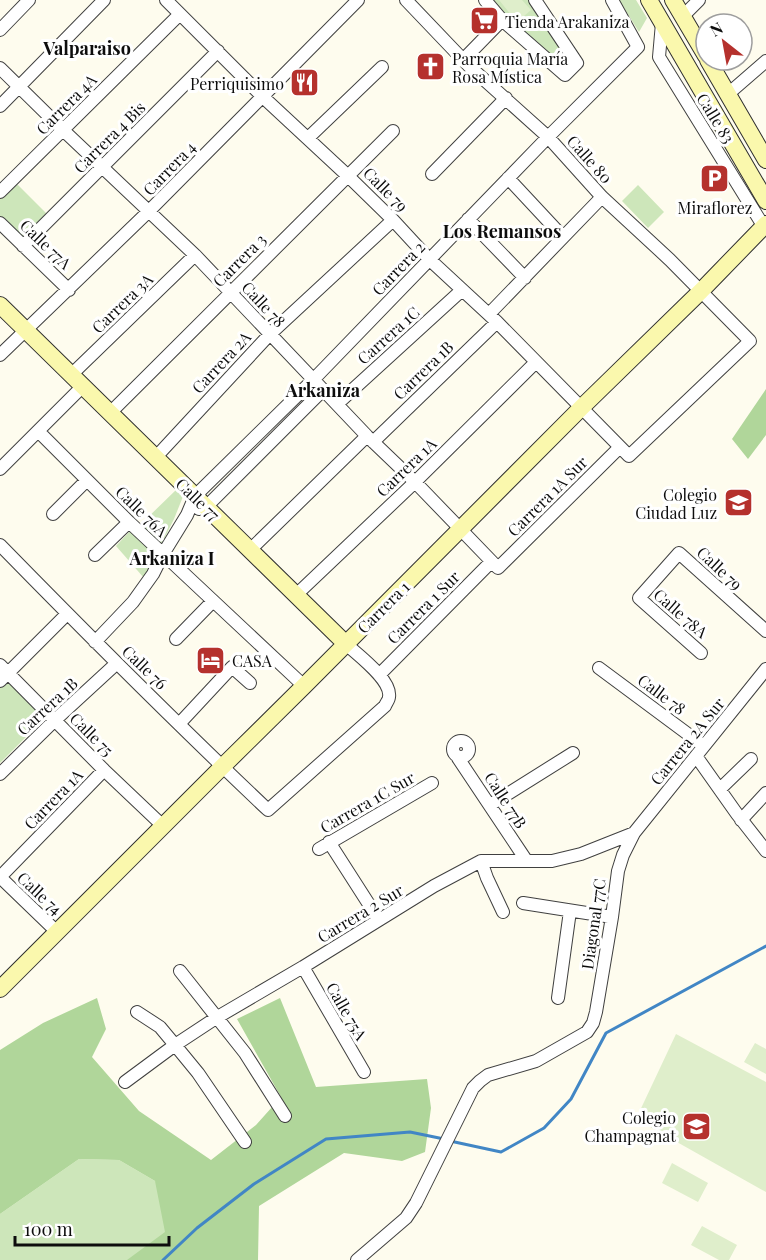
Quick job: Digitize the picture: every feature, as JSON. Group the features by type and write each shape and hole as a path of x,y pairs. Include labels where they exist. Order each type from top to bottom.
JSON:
{"street":[{"path":"0,30 29,0"},
{"path":"0,106 104,0"},
{"name":"Calle 79","path":"166,0 263,97 393,220 429,259 493,318 625,452"},
{"name":"Carrera 4","path":"0,355 149,211 358,0"},
{"name":"Calle 80","path":"406,0 463,60 548,136 602,197 750,341"},
{"path":"485,0 502,20 565,75 577,63 535,0"},
{"name":"Carrera 2","path":"95,642 133,602 153,574 187,515 429,259 638,47 612,0"},
{"path":"649,0 766,201"},
{"path":"673,0 694,36"},
{"path":"682,16 699,0"},
{"name":"Carrera 4A","path":"0,192 180,14"},
{"path":"463,60 502,20"},
{"name":"Calle 83","path":"662,23 658,57 765,226"},
{"name":"Carrera 4 Bis","path":"23,246 218,51"},
{"path":"728,94 766,61"},
{"path":"308,138 381,67"},
{"name":"Calle 78","path":"0,68 18,88 195,255 313,380 494,565"},
{"path":"715,72 763,148"},
{"path":"432,174 506,98"},
{"name":"Carrera 3","path":"110,412 393,131"},
{"path":"508,178 563,237"},
{"name":"Carrera 1B","path":"250,550 370,439 493,318 525,278 602,197"},
{"path":"468,219 525,278"},
{"name":"Carrera 2A","path":"156,457 270,334 393,220"},
{"name":"Calle 77A","path":"0,223 69,290"},
{"name":"Carrera 1","path":"2,984 57,932 765,226"},
{"name":"Carrera 3A","path":"0,469 38,431 77,381 195,255"},
{"name":"Carrera 1C","path":"337,404 462,290"},
{"name":"Calle 77","path":"0,305 379,675 388,688 389,697 385,706 268,810"},
{"name":"Carrera 1A Sur","path":"494,565 750,341"},
{"name":"Carrera 1A","path":"296,594 415,482 537,362"},
{"name":"Carrera 2","path":"200,501 323,390"},
{"name":"Calle 76A","path":"38,431 129,522 304,686"},
{"path":"53,514 87,480"},
{"path":"95,555 129,522"},
{"name":"Calle 76","path":"0,545 67,615 268,810"},
{"name":"Calle 79","path":"639,598 679,553 766,631"},
{"name":"Carrera 1 Sur","path":"379,675 494,565"},
{"name":"Calle 78A","path":"639,598 701,653"},
{"path":"176,639 213,601"},
{"path":"3,673 67,615"},
{"name":"Carrera 1B","path":"0,774 117,663"},
{"path":"179,724 232,667 250,683"},
{"name":"Calle 78","path":"599,668 700,751 720,789 766,851"},
{"name":"Calle 75","path":"3,673 55,720 162,826"},
{"name":"Carrera 2A Sur","path":"634,833 764,675"},
{"name":"Calle 77B","path":"457,736 452,749 454,754 526,861"},
{"path":"490,805 573,753"},
{"path":"720,789 751,759"},
{"name":"Carrera 1A","path":"0,877 104,770"},
{"name":"Carrera 1C Sur","path":"379,920 324,846 432,783"},
{"path":"741,820 766,793"},
{"name":"Carrera 2 Sur","path":"125,1082 216,1018 303,968 434,886 481,861 552,861 581,854 634,833"},
{"name":"Diagonal 77C","path":"357,1260 406,1218 416,1203 473,1088 480,1081 488,1075 536,1061 587,1032 596,1012 618,872 623,855 634,833"},
{"path":"481,861 503,912"},
{"name":"Calle 74","path":"0,877 57,932"},
{"path":"523,903 612,917"},
{"path":"558,998 570,911"},
{"name":"Calle 75A","path":"303,968 364,1072"},
{"path":"180,971 245,1053 285,1116"},
{"path":"137,1012 159,1027 175,1045 198,1073 245,1142"}],"green space":[{"path":"488,0 533,0 575,63 566,72"},
{"path":"499,0 522,0 531,10 517,22"},
{"path":"619,0 636,0 647,18 639,32"},
{"path":"15,182 47,214 22,240 0,217 0,198"},
{"path":"638,185 664,212 648,228 622,201"},
{"path":"766,389 766,435 748,459 732,439"},
{"path":"178,488 184,494 161,545 141,524"},
{"path":"132,529 155,554 144,578 116,546"},
{"path":"8,680 45,718 0,763 0,688"},
{"path":"97,998 106,1029 92,1057 139,1111 211,1160 256,1125 281,1097 237,1019 280,998 316,1087 427,1079 431,1108 425,1152 402,1161 344,1153 259,1206 258,1260 127,1260 165,1232 155,1181 119,1160 79,1159 0,1214 0,1050 43,1023"},
{"path":"676,1034 766,1082 766,1192 636,1119"},
{"path":"755,1043 766,1049 766,1074 744,1062"},
{"path":"79,1159 119,1160 155,1181 241,1260 0,1260 0,1214"},
{"path":"672,1163 708,1183 698,1202 662,1183"},
{"path":"702,1226 737,1245 729,1260 719,1260 691,1245"}],"waterway":[{"path":"450,1141 501,1152 544,1128 571,1099 606,1033 766,946"},
{"path":"163,1260 197,1228 254,1184 326,1139 410,1132 444,1139"}],"place":[{"name":"Tienda Arakaniza","path":"484,21"},
{"name":"Parroquia María Rosa Mística","path":"431,67"},
{"name":"Perriquisimo","path":"305,83"},
{"name":"Miraflorez","path":"715,179"},
{"name":"Colegio Ciudad Luz","path":"738,503"},
{"name":"CASA","path":"211,660"},
{"name":"Colegio Champagnat","path":"697,1126"}],"district":[{"name":"Valparaiso","path":"87,48"},
{"name":"Los Remansos","path":"502,231"},
{"name":"Arkaniza","path":"323,390"},
{"name":"Arkaniza I","path":"172,558"}]}
